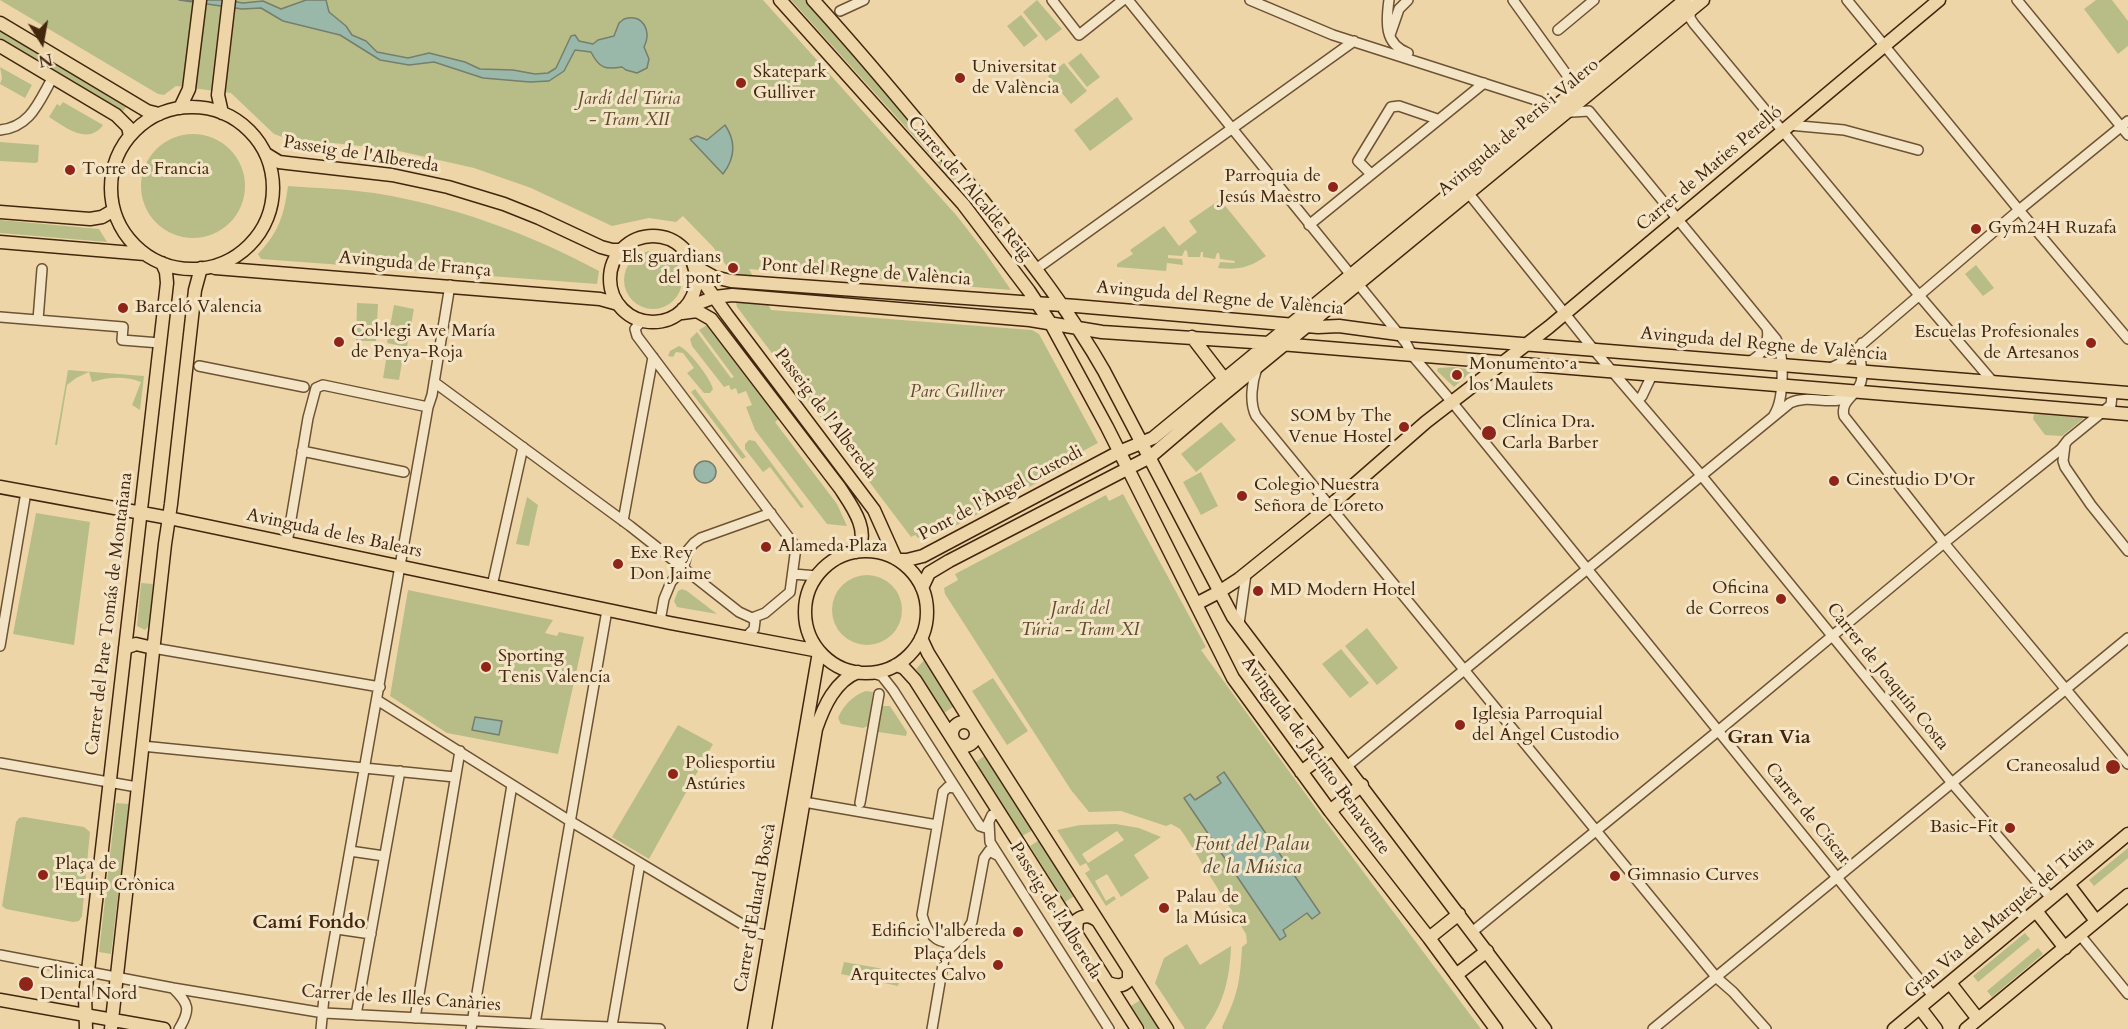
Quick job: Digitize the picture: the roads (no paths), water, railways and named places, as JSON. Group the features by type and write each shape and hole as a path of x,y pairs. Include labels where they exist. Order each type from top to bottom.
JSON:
{"main road":[{"path":"180,108 190,88 200,0"},
{"path":"222,112 218,91 229,0"},
{"name":"Carrer de l'Alcalde Reig","path":"780,0 963,204 1008,261 1050,308 1079,329 1142,443"},
{"name":"Carrer de l'Alcalde Reig","path":"813,0 917,120 1036,269 1050,308 1119,452"},
{"name":"Avinguda de Peris i Valero","path":"1127,469 1150,457 1309,326 1551,110 1672,10 1703,0"},
{"name":"Carrer de Maties Perelló","path":"1196,604 1246,574 1331,505 1426,422 1565,313 1939,0"},
{"name":"Avinguda de Peris i Valero","path":"1464,189 1566,113 1672,10"},
{"path":"0,23 147,111 159,114"},
{"path":"0,46 116,115 128,128 130,136"},
{"path":"201,107 222,112 237,120 250,131 266,154 272,173 272,200 266,222 255,239 231,259 204,268 177,267 162,263 146,254 128,237 114,210 111,190 114,167 130,136 143,123 159,114 180,108 201,107"},
{"name":"Passeig de l'Albereda","path":"266,154 279,162 295,165 392,175 448,187 496,201 601,247 621,250"},
{"path":"0,212 90,219 102,217 114,210"},
{"path":"681,311 694,291 695,268 689,255 669,239 657,236 639,239 621,250 612,267 611,287 618,304 631,315 644,320 665,320 715,297"},
{"path":"0,242 146,254"},
{"name":"Carrer del Pare Tomás de Montañana","path":"86,1029 88,971 167,283 162,263"},
{"path":"111,1024 195,290 204,268"},
{"name":"Avinguda de França","path":"204,268 450,285 604,299 618,304"},
{"name":"Pont del Regne de València","path":"695,268 714,277 731,281 1017,303 1050,308"},
{"name":"Passeig de l'Albereda","path":"695,268 874,510 897,559"},
{"name":"Avinguda de Peris i Valero","path":"1119,452 1153,438 1290,325 1357,284"},
{"name":"Pont del Regne de València","path":"715,297 735,296 1028,320 1050,308"},
{"path":"1050,308 1079,329 2128,414"},
{"name":"Avinguda del Regne de València","path":"1050,308 1290,325 1339,326 1398,334 2128,393"},
{"name":"Passeig de l'Albereda","path":"681,311 697,311 711,319 840,488 853,508 862,533 861,543 856,552"},
{"path":"1334,349 1330,346 1328,336 1333,329 1339,326"},
{"path":"1192,337 1225,380 1241,381"},
{"name":"Avinguda de Jacinto Benavente","path":"1142,443 1219,592 1239,624 1545,1029"},
{"name":"Pont de l'Àngel Custodi","path":"897,559 907,560 919,557 1119,452"},
{"name":"Avinguda de Jacinto Benavente","path":"1119,452 1233,678 1330,812 1429,938 1496,1029"},
{"name":"Pont de l'Àngel Custodi","path":"922,588 929,573 949,561 1127,469"},
{"name":"Avinguda de les Balears","path":"0,488 170,518 660,621 819,651"},
{"path":"869,551 897,559 911,570 922,588 927,612 921,638 910,654 896,665 873,673 858,672 831,662 819,651 808,631 805,612 808,593 817,576 831,562 856,552 869,551"},
{"name":"Passeig de l'Albereda","path":"921,638 974,727 1167,1029"},
{"path":"125,648 136,644 153,648"},
{"name":"Carrer d'Eduard Boscà","path":"754,1029 819,651"},
{"name":"Passeig de l'Albereda","path":"896,665 909,672 1137,1029"},
{"name":"Carrer d'Eduard Boscà","path":"765,1029 820,719 836,689 858,672"},
{"path":"967,723 974,727 976,738 971,745 959,746 953,741 952,733 956,725 967,723"},
{"path":"1301,772 1332,748"},
{"path":"1330,812 1362,785"},
{"name":"Gran Via del Marqués del Túria","path":"1894,1029 2128,834"},
{"path":"2068,884 2096,921"},
{"path":"1966,1029 2128,895"},
{"path":"2036,911 2065,948"},
{"path":"1429,938 1459,914"},
{"name":"Passeig de l'Albereda","path":"1076,932 1077,920 1082,917 1092,916 1098,921"},
{"path":"1456,975 1487,951"},
{"name":"Passeig de l'Albereda","path":"1108,983 1116,985 1126,983 1129,980 1129,970"},
{"path":"1950,983 1978,1019"},
{"path":"0,1000 85,1015 111,1024 164,1029"},
{"path":"1920,1008 1936,1029"}],"street":[{"path":"840,11 864,0"},
{"path":"1052,0 1079,35 1126,0"},
{"name":"Avinguda del Regne de València","path":"1126,0 1452,402"},
{"path":"1250,0 1353,42 1457,73"},
{"path":"1274,10 1278,0"},
{"path":"1389,0 1386,25 1389,38 1400,50 1484,83 1539,101 1556,113 1583,111 1592,115 1778,343 1781,364 1780,404 1774,416"},
{"path":"1373,47 1383,46 1389,38 1399,9 1408,0"},
{"path":"1513,0 1577,89"},
{"path":"1558,30 1594,0"},
{"path":"1847,0 2128,339"},
{"path":"2017,0 2124,125 2128,135"},
{"path":"1689,3 1690,18 1694,24 1786,128 1918,295 1993,382"},
{"path":"1036,269 1353,42"},
{"path":"0,130 11,129 28,119 53,77"},
{"path":"1309,225 1484,83"},
{"path":"1371,174 1359,161 1391,107 1399,106 1437,119"},
{"path":"1827,369 1836,366 2019,210 2124,125"},
{"path":"1786,128 1844,130 1918,150"},
{"name":"Carrer de Joaquín Costa","path":"1464,189 1594,350 1639,399 1952,783 2051,898"},
{"path":"38,320 42,268"},
{"path":"321,1029 324,997 450,285"},
{"path":"0,317 123,327 122,340 160,343"},
{"path":"434,382 623,521 743,614 752,618 760,616 788,596 796,547 636,333 638,325 644,320"},
{"path":"1750,362 1758,357 1765,348 1768,332 1766,326"},
{"path":"1862,343 1859,351 1862,371 1860,385 1843,410 1844,416 1944,543 2128,764"},
{"path":"623,521 653,357"},
{"path":"199,366 304,387"},
{"path":"1257,368 1252,400 1255,413 1717,978 1733,992 1766,1029"},
{"path":"1639,399 1652,375"},
{"path":"287,543 302,451 316,387 323,385 428,407"},
{"path":"1472,932 2061,449 2104,412 2113,401 2112,395 2105,391"},
{"path":"1347,766 1794,401 1804,399 1840,401 1853,393"},
{"name":"Carrer de Císcar","path":"1452,402 1933,996"},
{"path":"2068,441 2064,453 2065,467 2091,505 2128,550"},
{"path":"492,586 523,447"},
{"path":"302,451 404,472"},
{"path":"0,646 2,620 26,492"},
{"path":"660,621 664,599 671,582 683,569 688,550 694,543 701,538 771,513"},
{"path":"793,574 817,576"},
{"path":"1239,624 1246,574"},
{"path":"535,1024 607,610"},
{"path":"746,637 754,629 752,618"},
{"path":"1653,1029 2128,638"},
{"path":"153,648 380,687"},
{"name":"Passeig de l'Albereda","path":"873,673 882,676 893,690 984,836 984,858 972,922 965,934 945,953 932,1029"},
{"path":"860,803 879,694"},
{"path":"377,700 570,821 757,933 770,936"},
{"path":"142,746 455,777"},
{"path":"415,1018 460,751"},
{"path":"0,763 137,787"},
{"path":"356,1015 400,771"},
{"path":"471,1025 512,785"},
{"path":"955,788 948,787 943,792 922,915 926,927 936,940 955,942"},
{"path":"804,802 937,825"},
{"path":"978,825 986,828 992,815 1001,814"},
{"name":"Passeig de l'Albereda","path":"989,822 989,840 1108,1029"},
{"path":"350,851 384,856"},
{"path":"984,858 989,852 999,856"},
{"path":"612,1026 640,863"},
{"path":"337,929 371,934"},
{"path":"2080,935 2128,994"},
{"name":"Carrer de les Illes Canàries","path":"0,955 173,988 324,1013 415,1018 471,1025 535,1024 660,1029"},
{"path":"173,988 184,1000 188,1010 179,1029"}],"water":[{"path":"179,0 225,0 243,3 263,1 281,9 306,0 326,0 329,12 346,26 352,35 366,41 377,52 408,58 429,53 465,62 480,69 513,70 535,74 548,73 556,68 571,36 575,35 579,41 593,44 598,40 614,36 619,23 631,18 641,21 644,25 647,35 644,47 649,59 647,68 637,73 622,67 603,67 591,52 575,50 564,71 549,81 530,82 483,78 434,62 409,65 380,60 340,35 283,21 261,8 242,9"},
{"path":"725,125 731,137 733,150 730,162 723,174 690,139 697,136 707,140"},
{"path":"705,461 713,464 716,472 713,480 705,483 697,480 694,472 697,464"},
{"path":"475,717 502,721 499,735 472,730"},
{"name":"Font del Palau de la Música","path":"1224,772 1320,913 1312,919 1307,913 1283,930 1286,936 1280,940 1184,798 1190,794 1195,800 1221,783 1217,777"}],"place":[{"name":"Universitat de València","path":"960,78"},
{"name":"Skatepark Gulliver","path":"741,83"},
{"name":"Torre de Francia","path":"70,170"},
{"name":"Parroquia de Jesús Maestro","path":"1333,187"},
{"name":"Gym24H Ruzafa","path":"1976,229"},
{"name":"Els guardians del pont","path":"733,268"},
{"name":"Barceló Valencia","path":"123,308"},
{"name":"Col·legi Ave María de Penya-Roja","path":"339,342"},
{"name":"Escuelas Profesionales de Artesanos","path":"2091,343"},
{"name":"Monumento a los Maulets","path":"1457,375"},
{"name":"SOM by The Venue Hostel","path":"1404,427"},
{"name":"Clínica Dra. Carla Barber","path":"1489,433"},
{"name":"Cinestudio D'Or","path":"1834,481"},
{"name":"Colegio Nuestra Señora de Loreto","path":"1242,496"},
{"name":"Alameda Plaza","path":"766,547"},
{"name":"Exe Rey Don Jaime","path":"618,564"},
{"name":"MD Modern Hotel","path":"1258,591"},
{"name":"Oficina de Correos","path":"1781,599"},
{"name":"Sporting Tenis Valencia","path":"486,667"},
{"name":"Iglesia Parroquial del Ángel Custodio","path":"1460,725"},
{"name":"Craneosalud","path":"2113,767"},
{"name":"Poliesportiu Astúries","path":"673,774"},
{"name":"Basic-Fit","path":"2010,828"},
{"name":"Plaça de l'Equip Crònica","path":"43,875"},
{"name":"Gimnasio Curves","path":"1615,876"},
{"name":"Palau de la Música","path":"1164,908"},
{"name":"Edificio l'albereda","path":"1018,932"},
{"name":"Plaça dels Arquitectes Calvo","path":"998,965"},
{"name":"Clinica Dental Nord","path":"26,984"}],"district":[{"name":"Gran Via","path":"1769,738"},
{"name":"Camí Fondo","path":"309,923"}],"park label":[{"name":"Jardí del Túria - Tram XII","path":"629,110"},
{"name":"Parc Gulliver","path":"957,393"},
{"name":"Jardí del Túria - Tram XI","path":"1080,620"}]}
